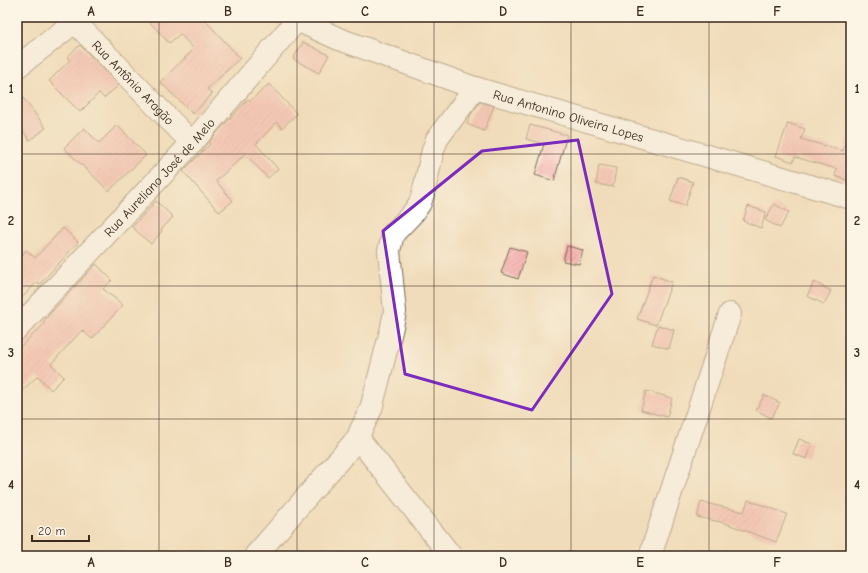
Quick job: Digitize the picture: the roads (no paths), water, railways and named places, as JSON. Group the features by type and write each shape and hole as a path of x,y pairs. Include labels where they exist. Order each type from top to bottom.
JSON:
{"street":[{"path":"17,67 78,19"},
{"name":"Rua Antônio Aragão","path":"78,19 192,143"},
{"name":"Rua Antonino Oliveira Lopes","path":"294,19 339,39 475,88 851,198"},
{"name":"Rua Aureliano José de Melo","path":"17,329 192,143 294,19"},
{"path":"255,556 359,440 371,409 395,312 389,251 393,234 413,213 420,203 437,139 475,88"},
{"path":"650,556 730,314"},
{"path":"359,440 451,556"}]}
